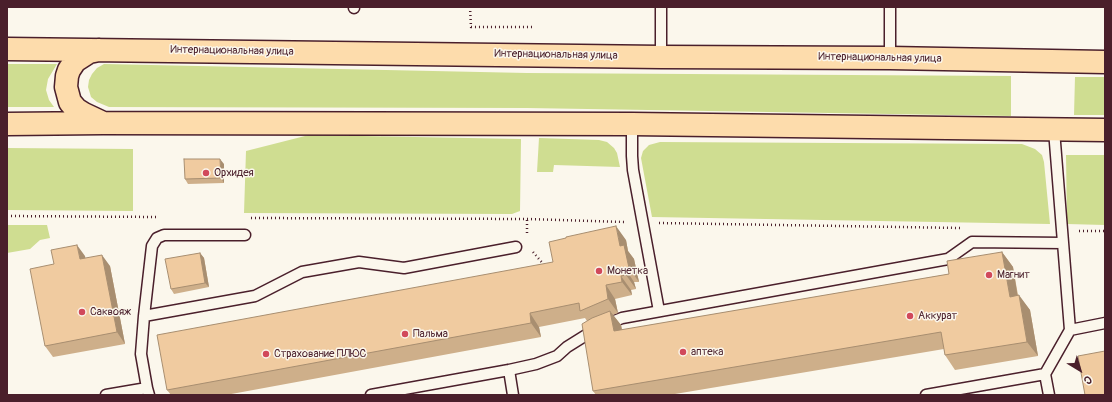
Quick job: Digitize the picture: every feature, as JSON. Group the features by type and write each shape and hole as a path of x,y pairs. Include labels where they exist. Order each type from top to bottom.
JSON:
{"main road":[{"name":"Интернациональная улица","path":"7,49 106,49 661,57 890,58 1105,62"},
{"path":"103,123 76,109 70,102 66,87 69,70 75,61 89,52 106,49"},
{"path":"7,124 632,124 1105,130"}],"lane":[{"path":"661,7 661,57"},
{"path":"890,7 890,58"},
{"path":"632,124 632,156 642,222 659,310"},
{"path":"1048,395 1045,374 1070,330 1054,130"},
{"path":"106,395 148,391 141,354 152,246 157,238 164,235 245,235"},
{"path":"371,395 536,364 556,356 567,347 599,327 622,318 659,310 948,259 972,242 1063,243"},
{"path":"144,316 255,296 302,272 358,262 404,268 516,247"},
{"path":"1070,330 1105,323"},
{"path":"509,370 513,395"},
{"path":"926,395 1045,374"}],"path":[{"path":"470,7 471,27 534,27"},
{"path":"7,216 165,217"},
{"path":"244,218 527,219 967,228"},
{"path":"527,219 527,238"},
{"path":"1062,230 1105,231"},
{"path":"532,250 546,267"}],"green space":[{"path":"7,64 57,64 48,79 46,90 49,100 54,107 7,107"},
{"path":"104,64 527,73 1011,76 1011,116 527,108 109,107 97,102 91,97 88,87 92,74 97,68"},
{"path":"1075,77 1105,77 1105,115 1074,115"},
{"path":"309,135 521,139 520,211 512,214 244,213 246,151"},
{"path":"539,138 599,140 607,142 617,153 620,167 554,165 553,172 537,172"},
{"path":"660,142 1022,144 1035,149 1042,155 1050,224 652,217 641,158 643,151 649,145"},
{"path":"7,148 133,149 133,211 7,210"},
{"path":"1066,155 1105,155 1105,225 1067,224"},
{"path":"7,225 47,225 50,238 40,240 30,249 7,253"}],"building":[{"name":"Орхидея","path":"184,159 220,159 221,178 185,179"},
{"path":"616,226 620,246 624,245 629,268 625,268 626,275 621,276 622,282 606,285 608,299 580,311 579,303 530,313 531,323 167,390 157,335 553,262 549,242"},
{"name":"Саквояж","path":"77,245 80,259 102,255 117,332 45,346 30,269 54,264 51,250"},
{"path":"1002,252 1010,297 1019,295 1027,342 945,355 941,332 593,391 582,324 592,318 610,311 614,331 949,274 947,261"},
{"path":"200,253 205,283 171,289 165,259"},
{"path":"1105,351 1105,395 1085,395 1078,356"}],"place":[{"name":"Орхидея","path":"206,173"},
{"name":"Монетка","path":"599,271"},
{"name":"Магнит","path":"989,275"},
{"name":"Саквояж","path":"82,312"},
{"name":"Аккурат","path":"910,316"},
{"name":"Пальма","path":"405,334"},
{"name":"аптека","path":"683,352"},
{"name":"Страхование ПЛЮС","path":"266,354"}]}
